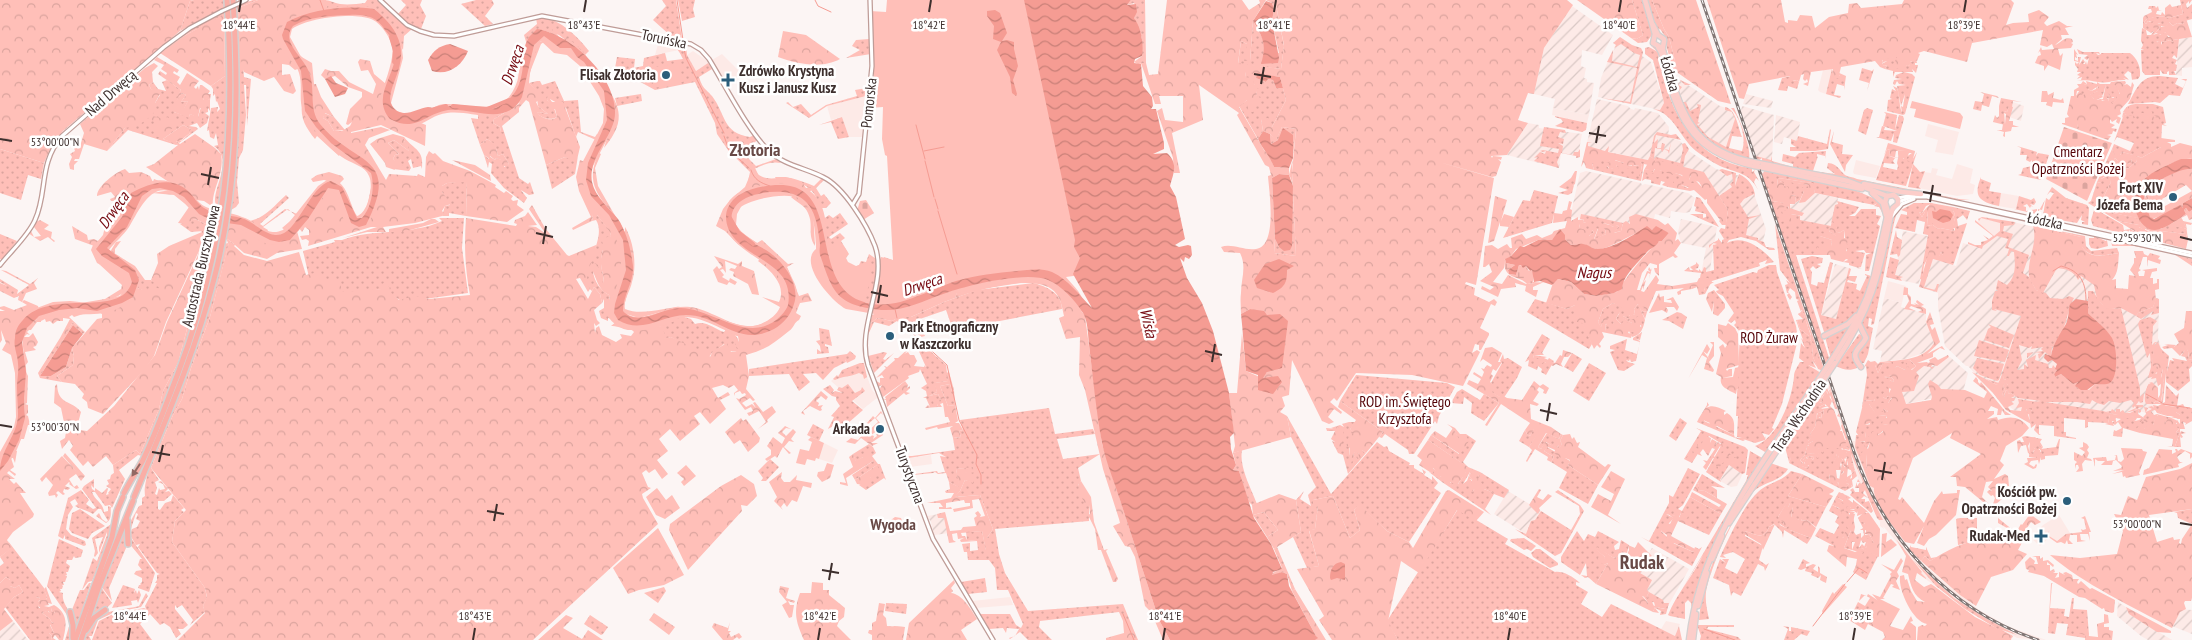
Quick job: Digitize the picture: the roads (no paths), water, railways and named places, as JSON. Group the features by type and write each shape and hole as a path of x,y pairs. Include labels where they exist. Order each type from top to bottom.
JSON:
{"highway":[{"name":"Autostrada Bursztynowa","path":"226,207 231,98 227,0"},
{"name":"Autostrada Bursztynowa","path":"74,640 134,499 195,343 210,294 234,156 237,109 233,0"},
{"name":"Autostrada Bursztynowa","path":"81,640 112,537 116,516 124,495 144,457 185,355 220,240"},
{"path":"127,514 126,536 128,544"},
{"path":"109,524 116,516"},
{"path":"81,640 92,621 105,610"},
{"path":"70,612 74,640"}],"main road":[{"name":"Nad Drwęcą","path":"0,265 35,220 46,166 59,140 157,52 190,28 246,0"},
{"name":"Toruńska","path":"380,0 408,24 420,31 434,35 454,36 527,18 545,16 691,44 701,50 709,59 766,148 781,160 824,178 853,205 870,235 876,252 877,269 865,340 866,358"},
{"name":"Pomorska","path":"853,205 859,194 872,66 870,0"},
{"name":"Łódzka","path":"1645,0 1657,36"},
{"path":"1657,36 1664,40 1660,47 1653,43 1657,36"},
{"name":"Łódzka","path":"1660,47 1677,99 1693,128 1704,140 1720,151 1756,165 1852,186 1886,198"},
{"name":"Łódzka","path":"1756,165 1848,181 1886,198"},
{"path":"1848,181 1921,194"},
{"path":"1872,193 1884,205 1885,224"},
{"path":"1893,194 1898,200 1890,207 1886,198 1893,194"},
{"name":"Łódzka","path":"1898,200 1921,194 2192,255"},
{"name":"Łódzka","path":"1898,200 1919,197 1934,199 2192,255"},
{"name":"Łódzka","path":"1888,230 1894,213 1904,203 1915,199 1934,199"},
{"name":"Trasa Wschodnia","path":"1834,360 1863,306 1874,276 1890,207"},
{"name":"Trasa Wschodnia","path":"1691,640 1694,619 1709,567 1729,523 1818,384 1859,324 1878,277 1888,230 1890,207"},
{"path":"1824,336 1848,324 1863,306"},
{"path":"1859,324 1866,339 1856,349 1855,354 1861,366"},
{"path":"1851,338 1856,333 1863,332"},
{"name":"Turystyczna","path":"866,358 932,535 993,640"}],"water":[{"name":"Wisła","path":"1024,0 1131,0 1127,5 1136,4 1137,12 1134,18 1140,31 1143,51 1142,56 1135,59 1134,63 1141,64 1143,86 1152,97 1153,106 1151,109 1156,109 1164,143 1164,149 1153,154 1167,153 1174,165 1170,186 1176,197 1185,239 1175,245 1179,247 1191,246 1192,255 1189,259 1185,257 1184,262 1180,258 1187,278 1202,303 1213,331 1229,393 1234,433 1230,437 1231,449 1236,465 1233,470 1239,471 1254,518 1271,544 1282,569 1273,572 1272,575 1282,572 1287,574 1289,586 1318,638 1315,640 1170,640 1159,620 1102,443 1085,316 1068,294 1048,280 1026,277 997,280 956,290 899,309 879,310 857,306 842,298 831,284 820,255 819,234 812,209 801,198 793,194 769,192 750,196 740,202 733,211 732,221 742,236 772,254 789,273 795,289 794,304 789,315 780,325 761,334 750,335 739,333 698,316 677,316 635,326 618,320 614,313 615,304 626,270 623,240 609,215 591,196 586,180 588,163 607,120 604,91 584,62 577,57 571,48 560,48 544,36 534,45 522,97 507,112 488,114 448,110 407,124 390,119 385,110 383,102 384,93 393,68 395,50 392,39 382,25 370,17 342,15 313,18 293,26 289,38 309,72 316,118 333,137 369,164 376,173 379,185 376,202 366,225 359,227 351,223 339,190 328,188 308,219 290,240 279,242 270,240 241,225 213,221 199,214 184,197 173,191 160,188 152,189 142,196 127,227 107,248 135,270 139,280 133,297 122,303 97,311 77,308 59,310 39,316 27,328 22,342 26,372 25,418 19,440 8,461 0,471 3,456 15,429 18,414 18,361 15,348 17,328 23,320 36,310 51,305 100,302 114,299 125,293 132,282 129,273 102,256 96,249 122,217 131,193 152,184 174,183 188,191 199,204 209,211 245,220 275,235 283,234 290,228 316,192 323,185 331,181 342,187 357,218 362,218 372,197 373,184 371,173 331,143 316,127 305,111 301,71 282,35 287,22 307,14 329,9 374,9 391,25 399,40 401,54 390,99 393,107 401,113 428,107 436,109 450,106 492,109 502,104 511,97 519,85 526,43 537,29 551,33 580,50 603,77 611,91 615,106 614,121 593,166 592,182 599,197 618,219 628,242 633,272 623,311 629,316 636,318 651,316 681,308 693,310 741,327 765,326 776,320 788,305 789,293 787,285 774,268 747,250 732,235 727,226 726,215 731,203 741,194 759,187 779,185 799,189 812,200 820,217 829,257 836,276 846,292 864,302 888,304 900,302 964,279 994,273 1039,270 1052,272 1064,279 1092,308 1073,274 1080,258 1074,247 1075,240"},
{"path":"1266,1 1272,3 1274,9 1272,21 1279,58 1278,63 1261,64 1264,46 1253,21"},
{"path":"995,10 1000,13 1007,33 1002,41 1014,42 1018,66 1013,80 1016,96 1012,93 1010,77 997,50 1001,42 993,39 994,26 987,16 987,11"},
{"path":"450,44 468,51 462,61 449,71 432,71 428,60 430,57 440,47"},
{"path":"1257,73 1280,77 1283,88 1276,88 1273,80 1268,79 1266,82 1256,78"},
{"path":"331,76 336,83 348,88 345,94 335,97 325,79"},
{"path":"1283,128 1293,135 1293,158 1289,168 1274,167 1258,139 1263,131 1270,134 1271,144 1278,140"},
{"path":"2181,159 2192,159 2192,169 2174,173 2152,186 2145,194 2145,203 2150,217 2154,219 2180,205 2183,208 2183,203 2192,198 2192,210 2189,212 2186,208 2184,210 2186,214 2163,228 2149,229 2143,225 2136,213 2135,192 2142,181 2152,173"},
{"path":"1279,174 1289,175 1293,186 1292,246 1290,250 1284,251 1279,247 1275,239 1272,178"},
{"path":"1940,209 1950,211 1953,215 1950,221 1943,223 1933,218 1932,211 1936,212"},
{"name":"Nagus","path":"1647,226 1652,230 1656,226 1669,233 1647,252 1628,274 1622,289 1614,293 1596,296 1584,294 1571,282 1558,279 1552,285 1540,281 1534,282 1532,270 1530,271 1526,266 1523,268 1521,265 1519,265 1516,275 1509,274 1508,270 1515,265 1506,263 1505,259 1511,256 1520,246 1524,247 1538,240 1552,240 1560,229 1565,235 1565,239 1571,245 1582,244 1598,249 1616,244"},
{"path":"1279,259 1294,266 1287,270 1286,281 1283,287 1273,293 1257,288 1254,280 1265,264"},
{"path":"2076,299 2088,301 2088,313 2110,334 2114,342 2116,354 2115,374 2110,383 2095,384 2087,390 2081,390 2075,386 2078,382 2073,384 2061,374 2055,377 2057,364 2052,360 2048,362 2044,358 2045,354 2051,356 2055,343 2067,322 2070,304"},
{"path":"1250,309 1264,311 1267,315 1280,314 1288,321 1282,368 1267,372 1263,378 1278,376 1282,382 1273,394 1258,390 1258,375 1246,371 1241,314"},
{"path":"73,325 83,334 72,348 66,367 51,376 40,376"},
{"path":"1341,562 1345,564 1345,580 1337,578 1331,580 1332,567"}],"waterway":[{"path":"320,0 324,11"},
{"path":"677,0 683,40"},
{"path":"815,0 818,6 831,12"},
{"name":"Drwęca","path":"391,37 395,51 394,62"},
{"path":"683,45 686,58 724,133"},
{"name":"Drwęca","path":"453,106 487,109 509,100"},
{"name":"Drwęca","path":"431,110 446,106"},
{"path":"916,125 925,159"},
{"path":"724,136 729,150 749,168"},
{"path":"924,151 944,147"},
{"path":"925,161 934,197"},
{"path":"751,170 758,181 770,186"},
{"path":"935,199 938,209"},
{"path":"938,211 957,274"},
{"name":"Drwęca","path":"730,218 738,232 753,244"},
{"path":"2053,271 2061,266 2068,268 2078,275 2085,289 2086,301"},
{"path":"895,309 897,318"},
{"path":"899,321 947,365 959,420 977,455 976,464 981,475 981,484"},
{"path":"2146,394 2157,400"},
{"path":"2163,404 2190,408"},
{"path":"1847,582 1859,568 1867,573"},
{"path":"1813,626 1845,584"},
{"path":"1123,614 1134,640"},
{"path":"1704,629 1735,640"}],"railway":[{"path":"1702,0 1854,452 1867,484 1883,514 1902,542 1924,568 1949,591 1976,610 2006,627 2038,640"}],"place":[{"name":"Flisak Złotoria","path":"666,75"},
{"name":"Zdrówko Krystyna Kusz i Janusz Kusz","path":"728,80"},
{"name":"Fort XIV Józefa Bema","path":"2173,197"},
{"name":"Park Etnograficzny w Kaszczorku","path":"890,336"},
{"name":"Arkada","path":"880,429"},
{"name":"Kościół pw. Opatrzności Bożej","path":"2067,501"},
{"name":"Rudak-Med","path":"2041,536"}],"district":[{"name":"Złotoria","path":"755,150"},
{"name":"Wygoda","path":"893,524"},
{"name":"Rudak","path":"1642,562"}],"park label":[{"name":"Cmentarz Opatrzności Bożej","path":"2078,160"},
{"name":"ROD Żuraw","path":"1769,338"},
{"name":"ROD im. Świętego Krzysztofa","path":"1405,410"}]}
